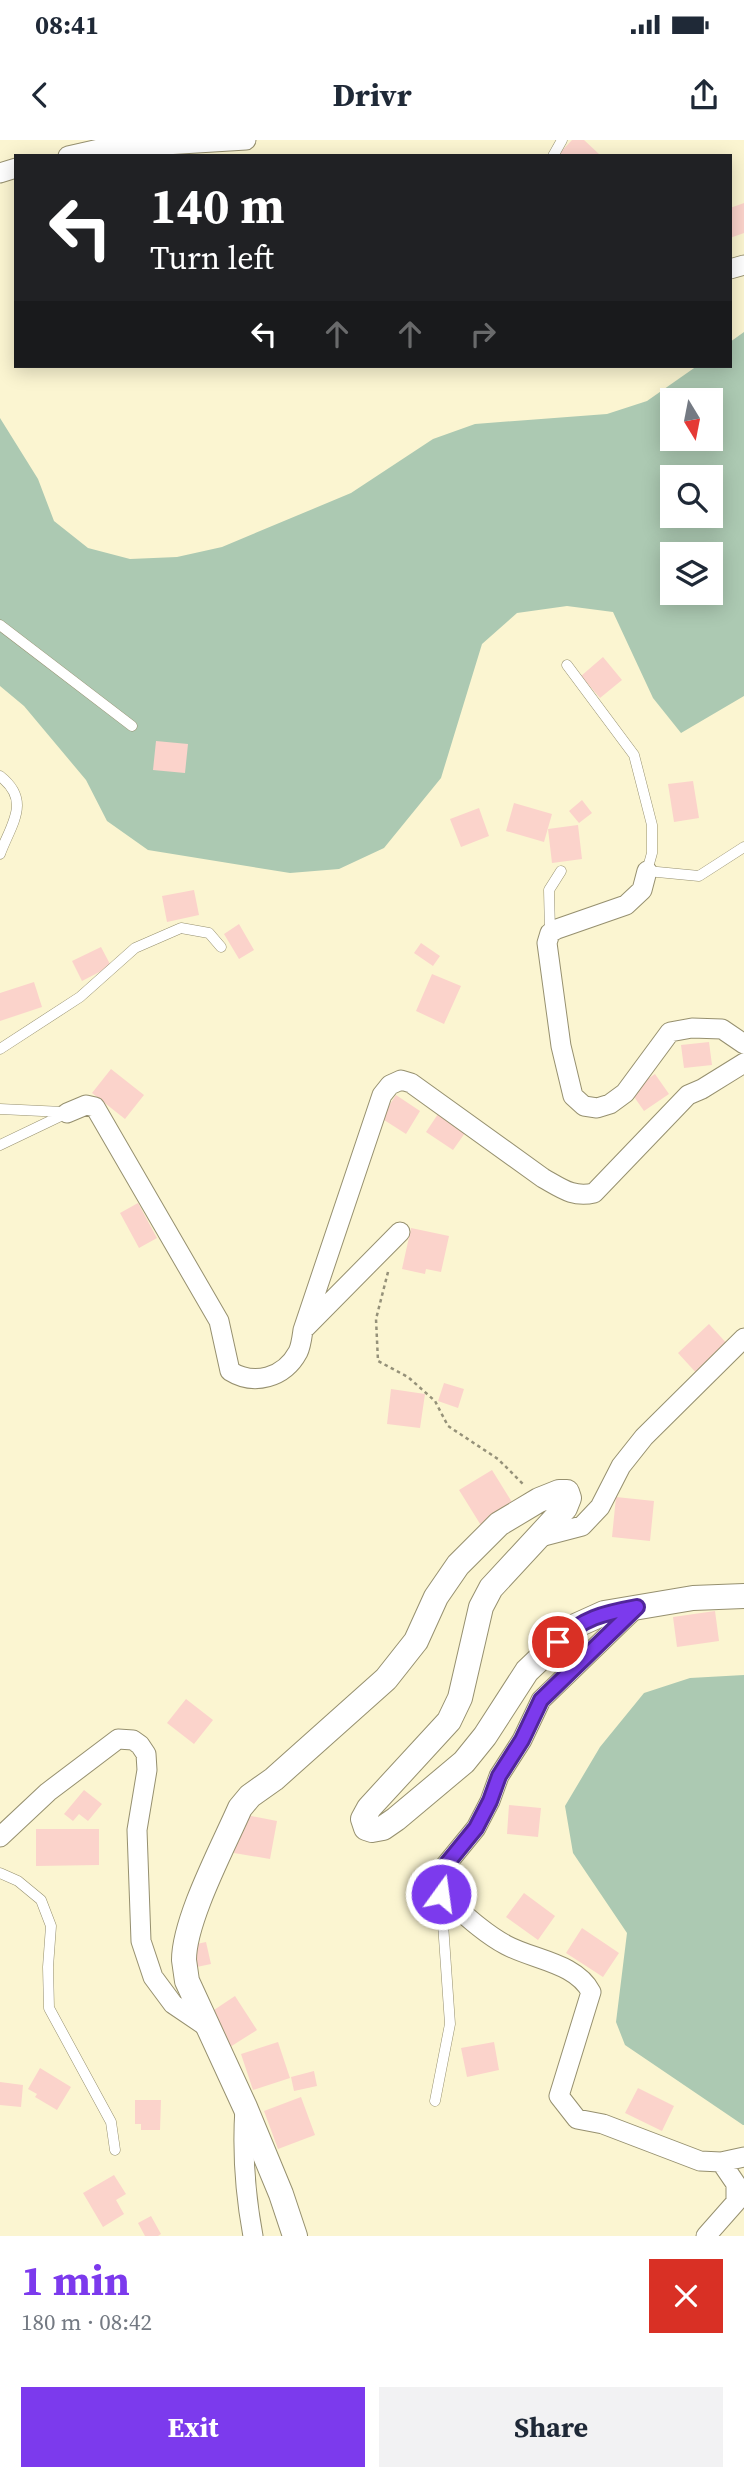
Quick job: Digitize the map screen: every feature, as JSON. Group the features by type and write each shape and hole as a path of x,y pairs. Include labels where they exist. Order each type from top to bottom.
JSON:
{"street":[{"path":"77,154 99,149 246,140"},
{"path":"647,871 642,890 626,905 550,933 547,943 561,1046 573,1096 584,1105 597,1108 610,1104 625,1093 670,1032 692,1028 722,1029 744,1045"},
{"path":"67,1113 86,1105 95,1107 219,1321 230,1371 243,1379 271,1377 288,1365 299,1350 303,1330 382,1094 390,1084 401,1080 411,1083 543,1178 580,1196 594,1193 688,1095 744,1063"},
{"path":"303,1330 400,1232"},
{"path":"540,1537 582,1526 600,1507 621,1466 644,1437 744,1338"},
{"path":"295,2236 246,2107 206,2027 187,1981 184,1959 188,1935 240,1808 250,1796 274,1779 387,1679 416,1641 436,1597 458,1565 499,1524 539,1500 559,1492 567,1492 569,1498 565,1508 540,1537 500,1577 481,1607 460,1698 449,1721 369,1808 363,1819 366,1828 383,1828 464,1762 485,1736 527,1671 573,1627 604,1613 637,1607 693,1598 744,1596"},
{"path":"637,1607 541,1700 522,1740 499,1776 476,1828 445,1866 441,1894 506,1945 570,1970 585,1980 591,1992 559,2096 577,2119 604,2124 700,2161 721,2162 744,2157"},
{"path":"0,1837 48,1792 118,1740 133,1740 140,1745 146,1754 147,1770 137,1830 141,1941 153,1977 173,2004 206,2027"},
{"path":"246,2107 243,2139 245,2188 253,2236"},
{"path":"706,2236 736,2202 736,2184 721,2162"}],"lane":[{"path":"0,625 132,726"},
{"path":"567,665 634,755 652,825 652,853 647,871 699,876 744,847"},
{"path":"0,776 17,794 19,808 0,854"},
{"path":"550,933 550,890 561,871"},
{"path":"0,1049 80,997 135,948 181,928 209,933 221,947"},
{"path":"0,1109 67,1113"},
{"path":"0,1145 67,1113"},
{"path":"0,1873 18,1881 41,1900 51,1926 49,2008 111,2122 115,2150"},
{"path":"435,2101 450,2024 441,1894"}],"path":[{"path":"390,1265 376,1319 378,1362 408,1377 435,1401 449,1426 498,1459 539,1500"}],"green space":[{"path":"744,332 744,696 681,733 653,698 613,612 567,606 517,613 482,644 441,778 384,848 339,869 290,873 148,850 107,821 86,780 24,706 0,686 0,418 38,479 54,521 88,548 130,559 177,557 222,547 351,493 433,439 475,424 607,414 647,401 660,392 660,452 723,452 723,388 666,388 694,368 732,368 732,341"},
{"path":"744,1675 743,2125 625,2045 616,2022 627,1933 573,1853 565,1806 600,1747 644,1693 690,1678"}],"building":[{"path":"572,140 584,140 599,154 559,154"},
{"path":"744,203 744,233 732,237 732,207"},
{"path":"603,657 622,680 600,698 581,676"},
{"path":"156,741 188,744 185,773 153,770"},
{"path":"693,781 699,818 674,822 668,784"},
{"path":"582,800 592,813 579,823 569,811"},
{"path":"514,803 552,814 544,842 506,831"},
{"path":"479,808 489,836 461,847 450,819"},
{"path":"578,825 582,859 552,863 548,829"},
{"path":"194,890 199,915 167,922 162,896"},
{"path":"239,924 254,950 239,959 224,934"},
{"path":"421,943 440,956 433,966 414,953"},
{"path":"101,947 111,966 82,981 72,961"},
{"path":"432,974 461,986 444,1024 416,1011"},
{"path":"34,982 42,1007 0,1021 0,993"},
{"path":"709,1042 712,1065 684,1068 681,1045"},
{"path":"111,1069 144,1095 125,1119 92,1093"},
{"path":"655,1074 669,1094 644,1111 630,1091"},
{"path":"396,1095 420,1111 406,1134 381,1118"},
{"path":"438,1114 465,1133 453,1150 426,1132"},
{"path":"138,1203 157,1238 139,1248 120,1213"},
{"path":"411,1228 449,1236 441,1272 426,1269 425,1274 402,1269"},
{"path":"709,1324 730,1347 699,1376 678,1353"},
{"path":"444,1383 464,1389 458,1408 438,1401"},
{"path":"391,1389 425,1394 420,1428 387,1424"},
{"path":"492,1470 515,1507 482,1527 459,1490"},
{"path":"616,1497 654,1501 650,1541 612,1537"},
{"path":"715,1611 719,1641 677,1647 673,1617"},
{"path":"186,1699 213,1720 194,1744 167,1723"},
{"path":"84,1790 102,1804 88,1821 79,1814 73,1821 64,1814"},
{"path":"509,1805 541,1808 538,1837 507,1834"},
{"path":"241,1814 277,1821 270,1859 234,1853"},
{"path":"36,1829 99,1829 99,1865 36,1866"},
{"path":"524,1893 555,1916 538,1940 506,1917"},
{"path":"582,1928 619,1953 603,1977 566,1953"},
{"path":"206,1942 211,1964 192,1968 187,1946"},
{"path":"235,1996 257,2030 230,2047 208,2014"},
{"path":"278,2042 290,2078 253,2090 241,2054"},
{"path":"494,2042 499,2070 467,2077 461,2048"},
{"path":"40,2068 71,2087 57,2110 35,2097 37,2094 28,2089"},
{"path":"314,2071 317,2086 294,2091 291,2077"},
{"path":"0,2082 23,2085 21,2107 0,2105"},
{"path":"638,2088 674,2106 662,2131 625,2113"},
{"path":"301,2097 315,2135 278,2149 264,2111"},
{"path":"135,2100 161,2100 160,2130 141,2130 141,2124 135,2124"},
{"path":"114,2175 126,2194 116,2200 124,2214 103,2227 83,2193"},
{"path":"151,2216 161,2234 158,2236 145,2236 138,2223"}],"route":[{"path":"441,1894 445,1866 476,1828 499,1776 522,1740 541,1700 637,1607 604,1613 573,1627 558,1642"}]}
